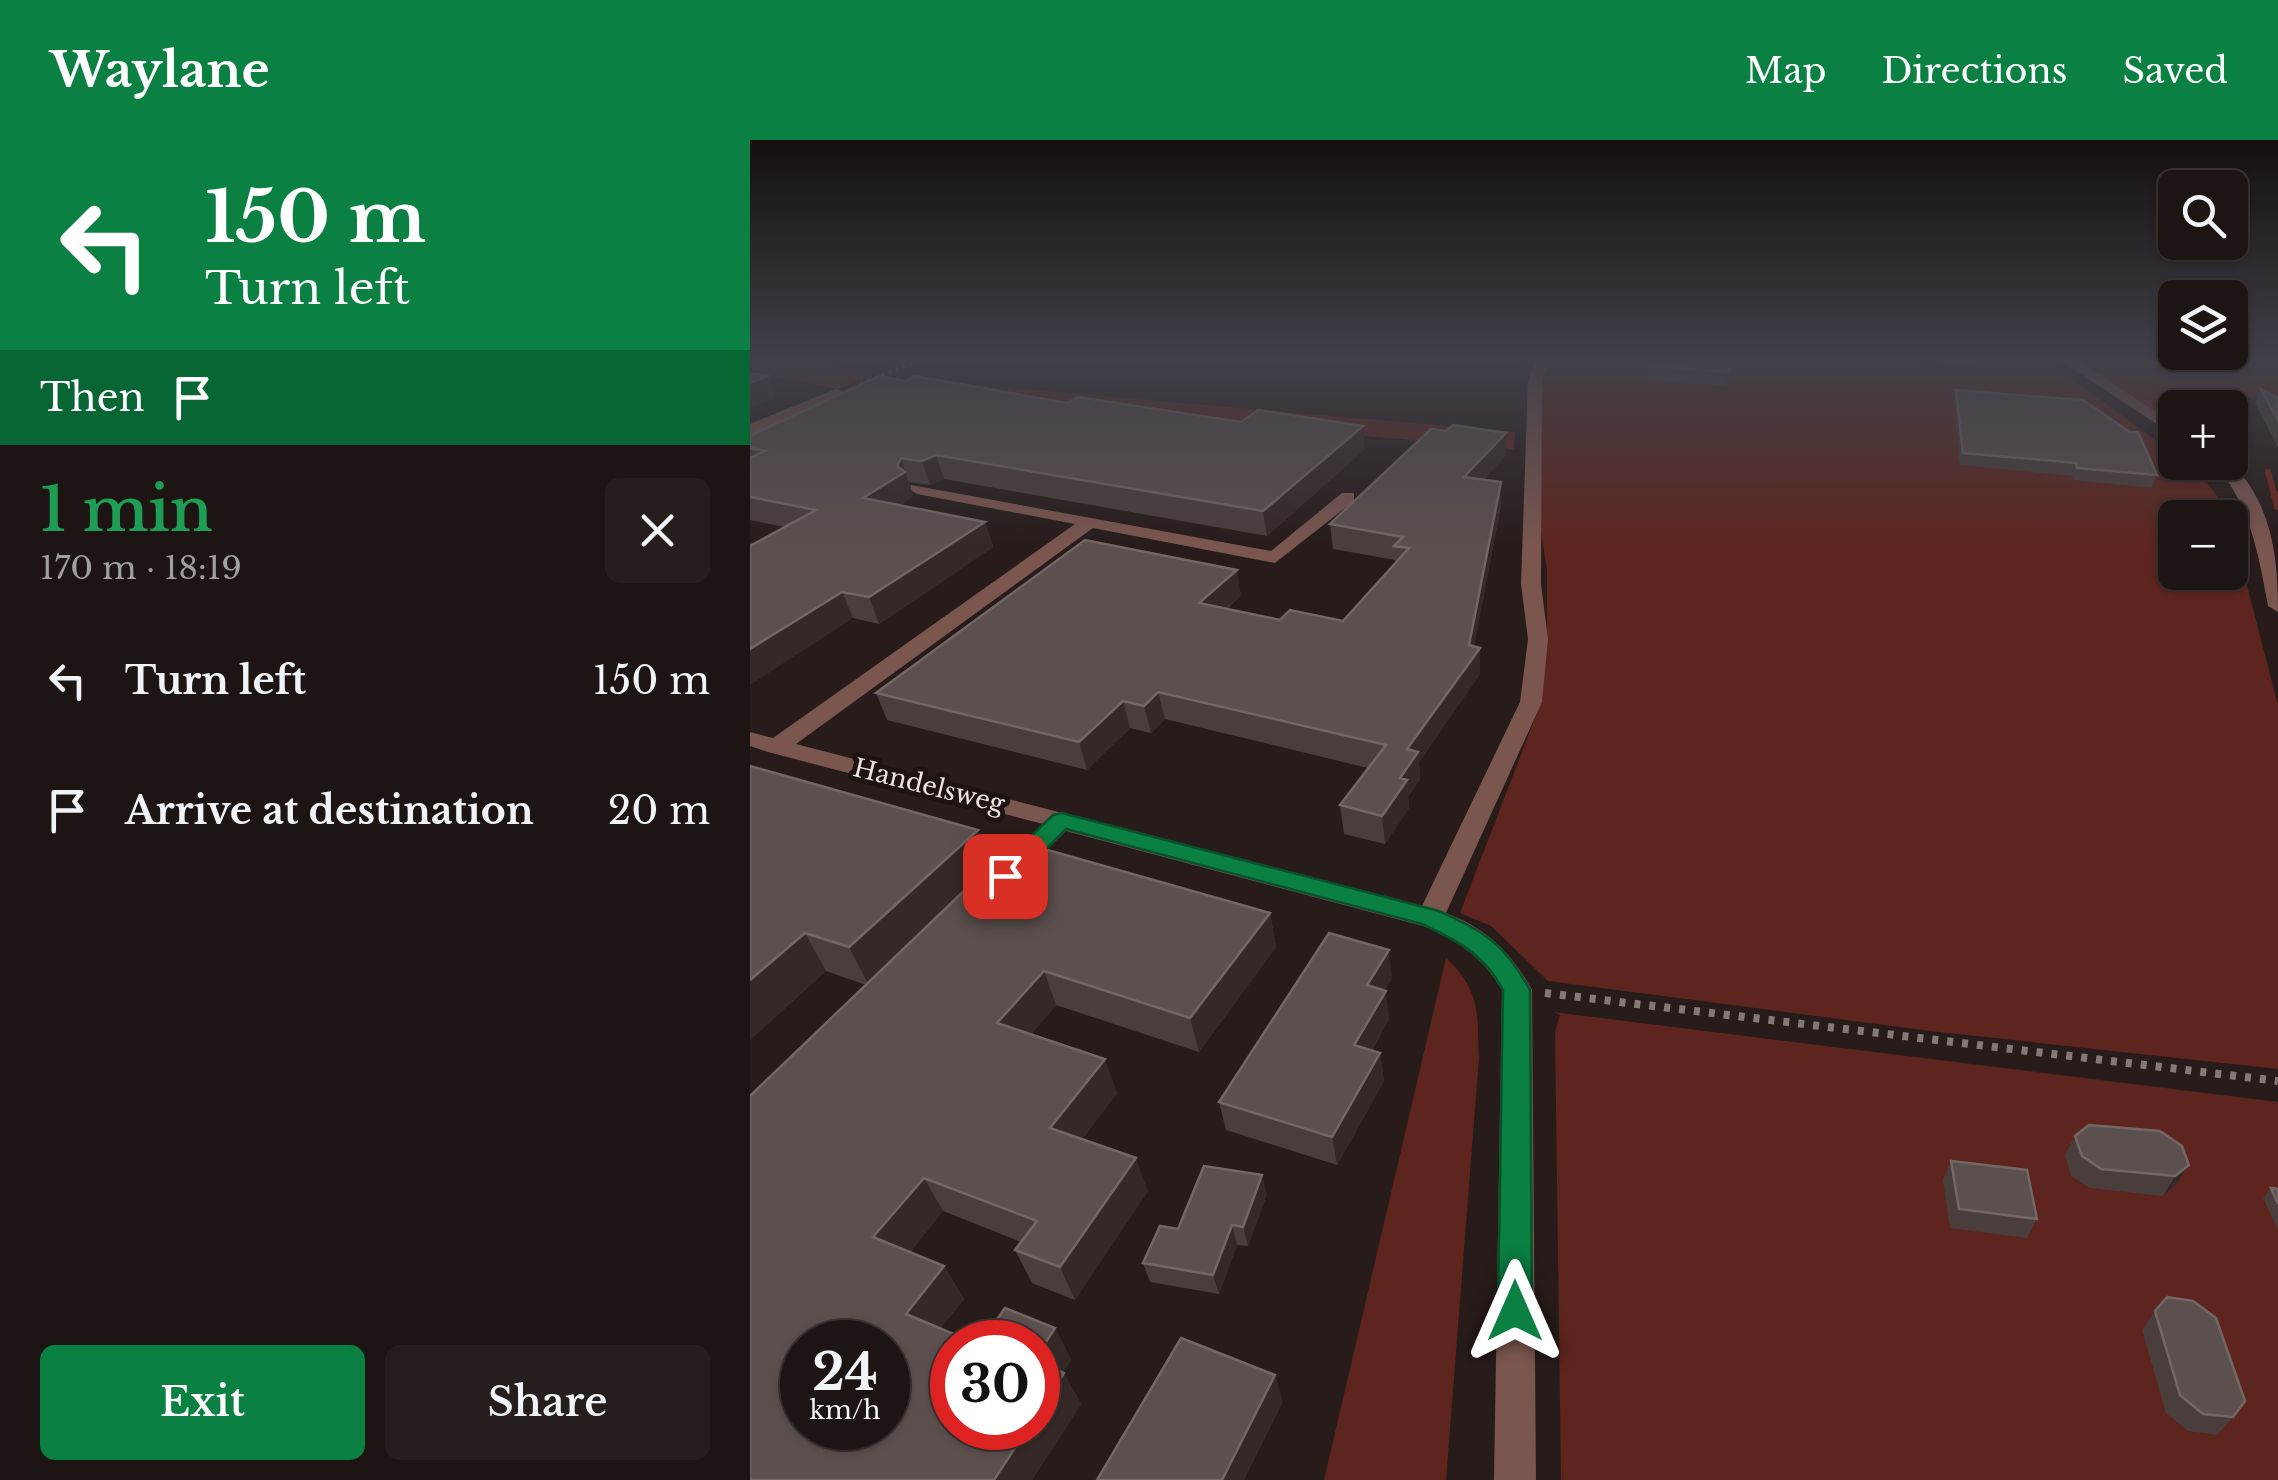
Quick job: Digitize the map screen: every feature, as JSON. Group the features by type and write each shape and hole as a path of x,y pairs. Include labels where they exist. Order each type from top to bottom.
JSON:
{"street":[{"path":"1430,918 1531,702 1538,639 1531,584 1533,423"},
{"path":"2236,480 2264,530 2278,606"},
{"path":"917,489 1275,557 1348,497"},
{"path":"776,746 1088,523"},
{"name":"Handelsweg","path":"750,739 1430,918 1480,941 1502,963 1517,990"},
{"path":"991,890 1062,820"},
{"path":"1514,1480 1517,990"}],"path":[{"path":"1517,990 2278,1082"}],"shaded area":[{"path":"1212,423 1407,423 1515,432 1514,449"},
{"path":"1541,423 2131,423 2158,442 2158,480 2204,480 2219,500 2158,500 2158,590 2248,589 2278,705 2278,1069 1930,1031 1548,981 1491,926 1460,913 1537,713 1547,639 1547,570 1540,525"},
{"path":"1446,958 1466,981 1475,1004 1479,1058 1446,1480 1324,1480"},
{"path":"1553,1012 2278,1102 2278,1480 1561,1480 1555,1032 1560,1015"}],"building":[{"path":"779,423 1340,423 1363,426 1263,511 936,455 922,461 901,458 897,466 905,472 863,498 985,522 869,597 842,592 750,649 750,546 816,510 750,497 750,458 765,451 750,448 750,436"},
{"path":"1960,423 2116,423 2130,432 2138,432 2157,475 2077,468 2076,463 1963,453"},
{"path":"1453,425 1506,433 1464,477 1501,482 1469,645 1480,648 1407,749 1418,752 1400,778 1407,780 1382,816 1340,805 1386,745 1158,692 1144,706 1123,701 1079,742 876,693 1085,540 1237,570 1199,603 1280,620 1290,610 1343,621 1409,548 1394,546 1403,537 1330,524 1431,429 1446,431"},
{"path":"750,766 978,830 849,947 805,933 750,980"},
{"path":"1016,841 1270,913 1190,1018 1044,971 997,1023 1105,1059 1050,1128 1136,1158 1060,1267 1015,1250 1037,1221 924,1178 873,1237 944,1266 906,1314 930,1324 930,1450 1014,1450 994,1480 750,1480 750,1096"},
{"path":"1329,933 1389,950 1367,985 1386,991 1354,1045 1380,1053 1332,1137 1219,1102"},
{"path":"2089,1125 2160,1131 2182,1146 2189,1165 2175,1176 2101,1169 2082,1156 2075,1136"},
{"path":"1951,1161 2027,1170 2037,1219 1959,1209"},
{"path":"1204,1166 1262,1175 1243,1227 1232,1225 1213,1275 1143,1263 1160,1226 1178,1229"},
{"path":"2167,1297 2193,1301 2216,1318 2245,1401 2233,1417 2203,1414 2180,1395 2155,1311"},
{"path":"1005,1308 1035,1320 996,1320"},
{"path":"1181,1338 1275,1375 1222,1480 1097,1480"}],"waterway":[{"path":"2268,472 2275,497"},
{"path":"2275,495 2278,506"}],"route":[{"path":"1005,876 1062,820 1430,918 1480,941 1502,963 1517,990 1515,1311"}]}
